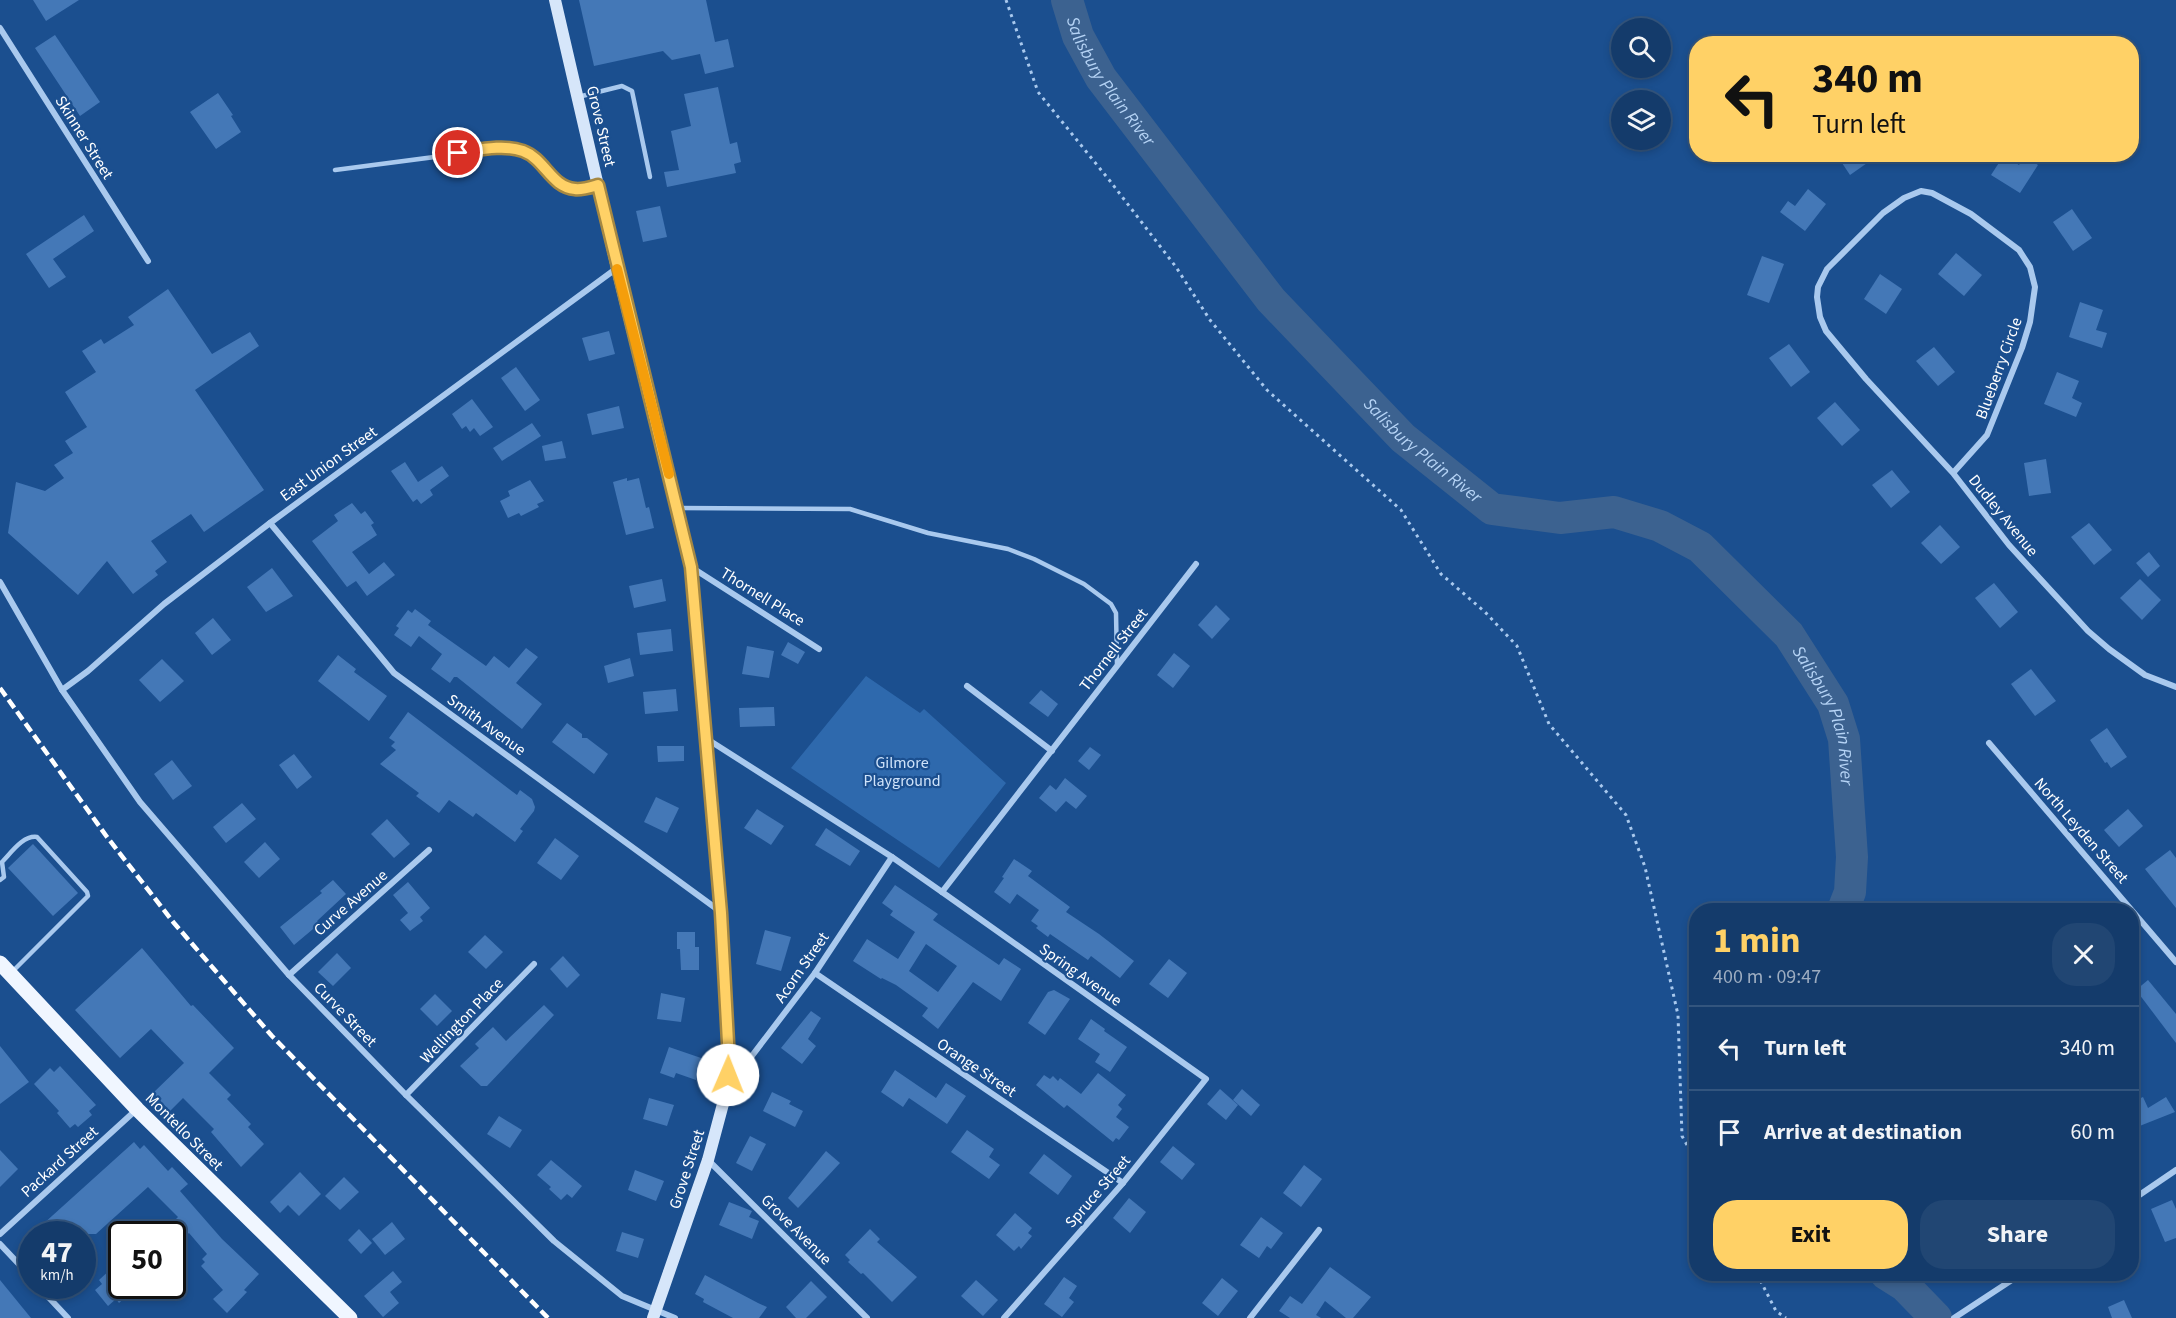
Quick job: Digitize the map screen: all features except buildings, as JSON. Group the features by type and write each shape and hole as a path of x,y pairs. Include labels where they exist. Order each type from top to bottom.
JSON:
{"main road":[{"name":"Grove Street","path":"555,0 617,268 691,567 721,913 729,1061 727,1089 708,1160 655,1314"},
{"name":"Montello Street","path":"5,969 137,1109 350,1318"}],"street":[{"name":"Skinner Street","path":"0,28 148,261"},
{"name":"Blueberry Circle","path":"1831,336 1820,317 1818,307 1818,287 1827,269 1876,219 1913,194 1921,191 1944,198 1971,214 2019,250 2026,258 2033,277 2035,299 2022,348 1988,435 1953,473"},
{"name":"East Union Street","path":"62,690 88,671 164,604 270,523 617,268"},
{"name":"Dudley Avenue","path":"1831,336 1866,379 1953,473 2009,545 2088,631 2145,675 2176,687"},
{"name":"Smith Avenue","path":"270,523 394,673 721,913"},
{"name":"Thornell Street","path":"1052,751 1196,564"},
{"name":"Thornell Place","path":"691,567 819,649"},
{"name":"Curve Street","path":"0,582 62,690 140,802 289,975 406,1095 554,1241 621,1296 655,1314 675,1318"},
{"path":"942,892 1052,751 967,686"},
{"name":"Spring Avenue","path":"707,740 892,857 1206,1079"},
{"name":"North Leyden Street","path":"1989,743 2126,903"},
{"name":"Curve Avenue","path":"289,975 429,850"},
{"name":"Acorn Street","path":"727,1089 815,973 892,857"},
{"name":"North Leyden Street","path":"2139,919 2176,962"},
{"name":"Wellington Place","path":"406,1095 534,964"},
{"name":"Orange Street","path":"815,973 1123,1183"},
{"name":"Spruce Street","path":"1004,1318 1123,1183 1206,1079"},
{"name":"Packard Street","path":"0,1234 137,1109"},
{"name":"Grove Avenue","path":"708,1160 867,1318"},
{"path":"2139,1195 2176,1170"},
{"path":"1250,1318 1319,1230"},
{"path":"0,1244 18,1263"},
{"path":"1954,1318 2010,1281"},
{"path":"50,1299 68,1318"}],"lane":[{"path":"578,97 622,86 632,91 650,177"},
{"path":"335,170 511,147 526,152 541,162 551,176 563,186 577,190 598,185"},
{"path":"677,508 850,509 928,533 1008,549 1084,584 1112,604 1116,614 1117,664"},
{"path":"2,879 2,862 26,838 32,836 36,837 87,892 88,896 58,927 5,969"}],"path":[{"path":"1005,0 1038,92 1176,267 1210,320 1267,390 1401,510 1441,574 1485,612 1517,646 1549,724 1626,815 1645,867 1678,1015 1682,1136 1689,1148"},
{"path":"1761,1281 1776,1311 1786,1318"}],"green space":[{"name":"Gilmore Playground","path":"866,676 920,713 924,709 1006,783 939,868 791,768"}],"waterway":[{"name":"Salisbury Plain River","path":"1067,0 1078,36 1101,78 1271,300 1403,438 1492,509 1560,518 1614,512 1660,526 1700,547 1789,635 1833,704 1844,739 1852,857 1850,892 1846,903"},
{"name":"Salisbury Plain River","path":"1897,1281 1905,1286 1936,1318"}],"railway":[{"path":"0,688 107,837 174,923 272,1036 548,1318"}],"slow traffic":[{"path":"617,269 669,474"}],"route":[{"path":"458,153 511,147 526,152 541,162 551,176 563,186 577,190 598,185 691,567 721,913 728,1075"}]}
